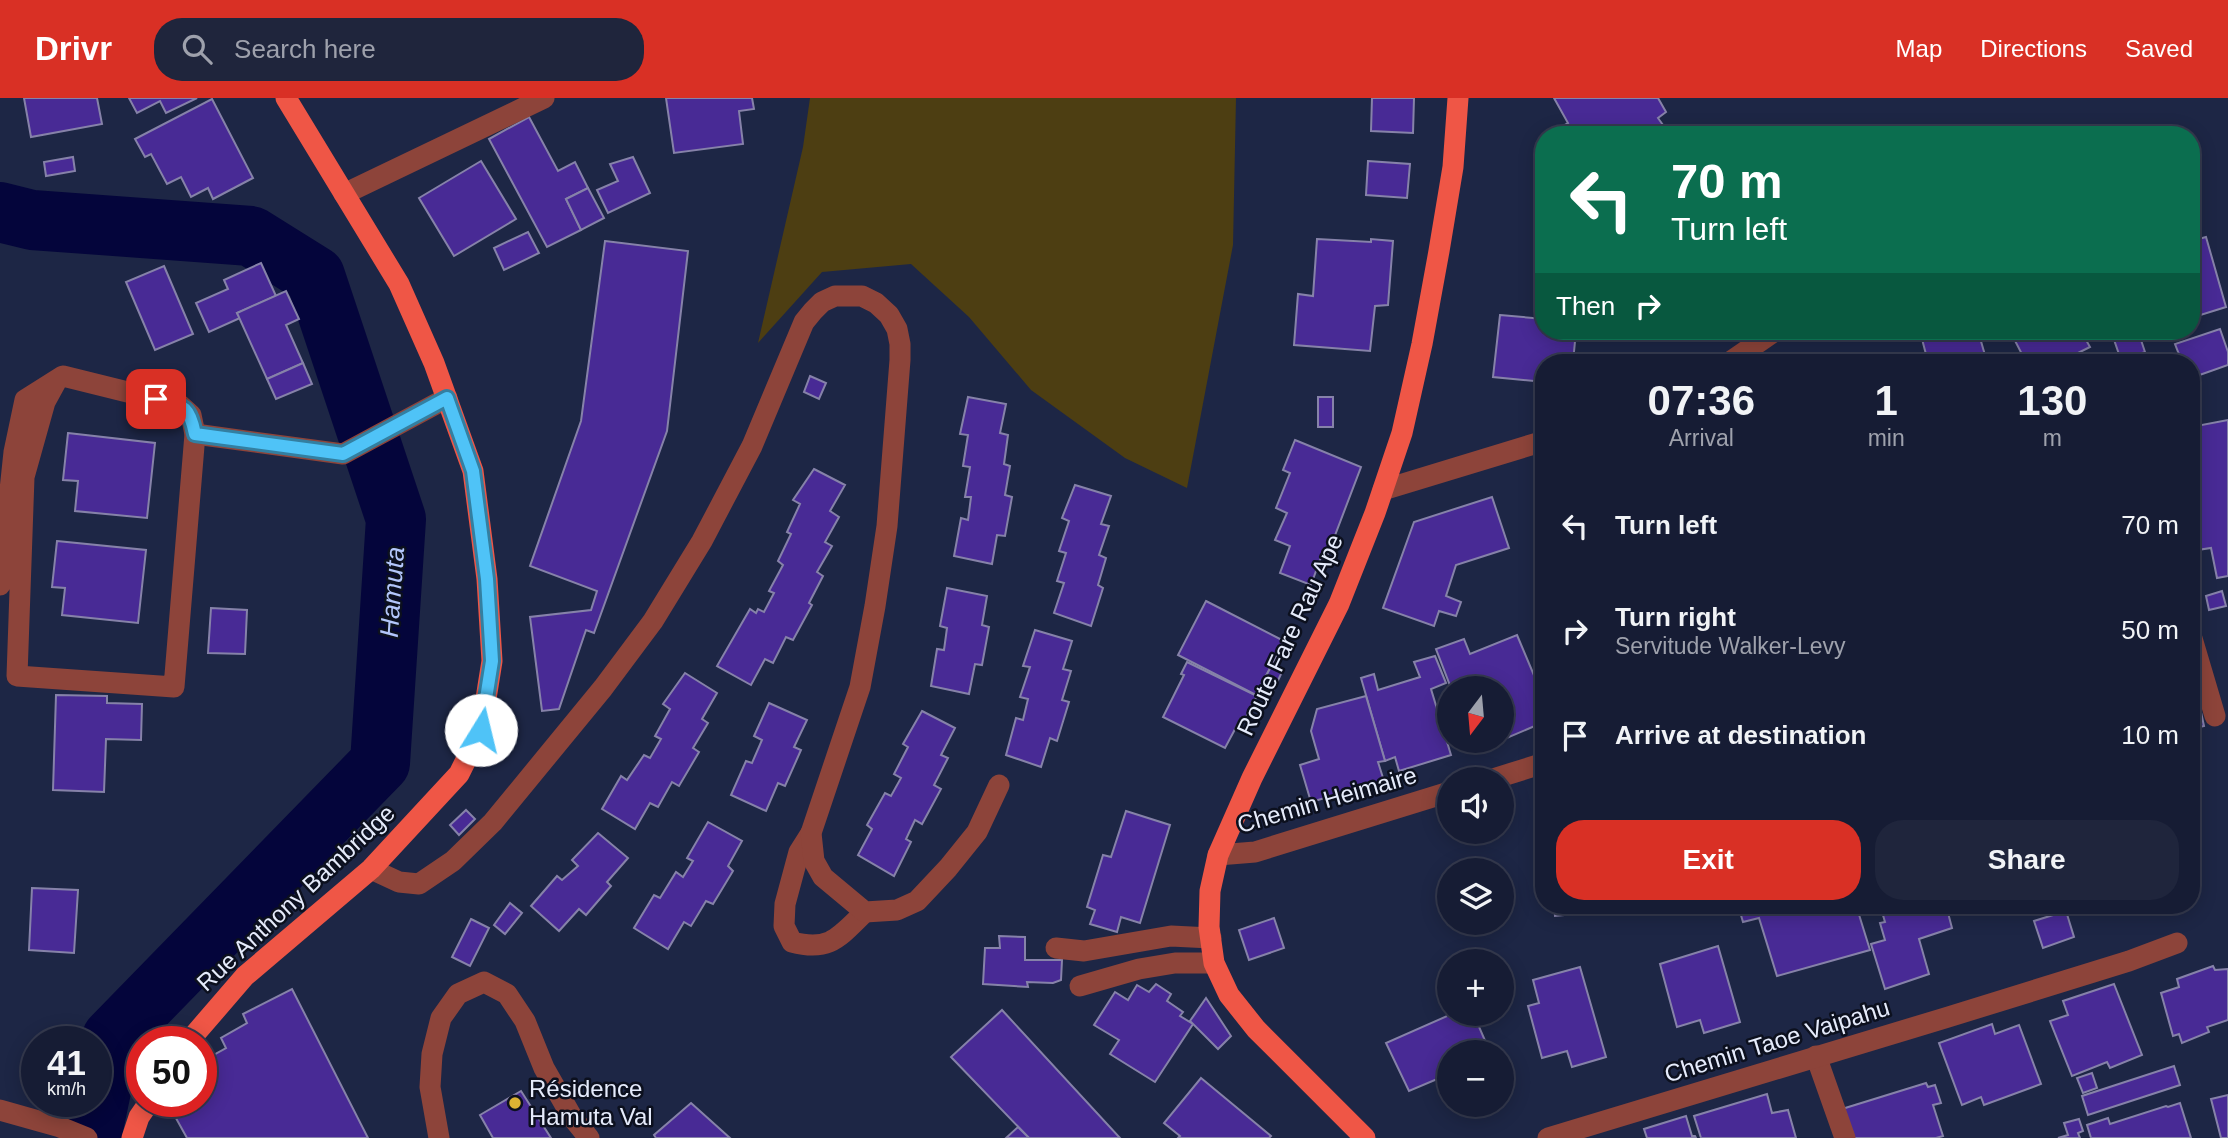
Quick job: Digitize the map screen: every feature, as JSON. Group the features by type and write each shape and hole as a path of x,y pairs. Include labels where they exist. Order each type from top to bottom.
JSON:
{"main road":[{"name":"Rue Anthony Bambridge","path":"202,1026 245,976 371,869 459,774 481,730 492,661 487,579 473,471 447,398 399,284 286,98"},
{"name":"Route Fare Rau Ape","path":"1365,1138 1256,1029 1229,995 1214,963 1209,927 1210,891 1219,855 1252,778 1339,604 1402,433 1422,344 1453,167 1458,98"},
{"path":"132,1138 140,1117"}],"street":[{"path":"344,194 544,98"},
{"path":"371,869 399,882 419,884 453,861 493,822 544,762 653,621 702,541 752,446 804,323 822,302 835,296 862,296 876,303 889,315 897,329 900,344 898,390 887,526 860,687 811,832 799,852 785,904 784,926 792,942 809,947 826,945 841,936 865,912 897,910 917,901 977,832 999,785"},
{"path":"1742,354 1762,340"},
{"path":"0,585 14,452 26,400 63,376 180,405 191,415 195,434 174,687 17,676 24,477 45,402 57,380"},
{"path":"195,434 343,454 447,398"},
{"path":"1382,490 1535,444"},
{"path":"2200,665 2215,716"},
{"path":"1514,772 1535,766"},
{"name":"Chemin Heimaire","path":"1219,855 1255,852 1437,796"},
{"path":"811,832 814,861 823,877 865,912"},
{"path":"1056,948 1084,951 1171,936 1211,938"},
{"name":"Chemin Taoe Vaipahu","path":"1548,1138 2129,961 2177,943"},
{"path":"1080,986 1151,967 1175,963 1214,963"},
{"path":"439,1138 430,1087 432,1054 441,1018 458,994 484,982 507,994 525,1021 544,1068 566,1108 589,1138"},
{"path":"1816,1056 1845,1138"},
{"path":"0,1111 60,1127 87,1138"}],"shaded area":[{"path":"810,98 1236,98 1233,245 1187,488 1125,458 1031,390 969,317 911,264 822,272 758,343 803,147"}],"building":[{"path":"24,98 97,98 102,124 31,137"},
{"path":"129,98 197,98 166,113 160,101 137,113"},
{"path":"666,98 752,98 754,109 739,111 743,144 674,153"},
{"path":"1372,98 1414,98 1413,133 1371,131"},
{"path":"1554,98 1658,98 1666,112 1658,118 1662,126 1563,126 1568,123"},
{"path":"212,99 253,178 213,199 208,188 191,197 181,177 167,184 151,154 145,157 135,139"},
{"path":"529,117 558,171 575,162 588,188 566,199 581,230 547,247 489,139"},
{"path":"73,157 75,171 46,176 44,162"},
{"path":"633,157 650,193 608,213 597,190 618,181 610,164"},
{"path":"481,161 516,219 454,256 419,198"},
{"path":"1368,161 1410,164 1407,198 1366,195"},
{"path":"588,188 604,218 581,230 566,199"},
{"path":"528,232 539,253 504,270 494,248"},
{"path":"2206,237 2226,307 2200,315 2200,239"},
{"path":"1317,239 1393,241 1388,305 1375,306 1370,351 1294,345 1298,294 1313,296"},
{"path":"605,241 688,251 667,431 594,633 586,630 559,709 542,711 530,617 591,610 597,591 530,566 581,421"},
{"path":"261,263 276,296 237,313 240,318 209,332 196,303 228,289 224,280"},
{"path":"164,266 193,334 155,350 126,282"},
{"path":"286,291 299,319 286,325 303,363 267,379 237,313"},
{"path":"1500,315 1535,318 1535,340 1575,340 1574,354 1535,354 1535,381 1493,377"},
{"path":"2220,329 2228,352 2228,365 2200,375 2200,354 2179,354 2175,344 2200,340 2200,336"},
{"path":"1922,340 1981,340 1985,354 1926,354"},
{"path":"2015,340 2086,340 2090,347 2076,354 2022,354"},
{"path":"2114,340 2141,340 2145,352 2139,354 2119,354"},
{"path":"303,363 312,384 276,399 267,379"},
{"path":"810,376 826,383 819,399 804,392"},
{"path":"968,397 1006,404 1000,433 1008,435 1004,464 1010,466 1005,495 1012,497 1005,536 997,535 992,564 954,556 961,518 968,520 971,497 965,497 970,467 963,466 968,435 960,434"},
{"path":"1318,397 1333,397 1333,427 1318,427"},
{"path":"2228,420 2228,576 2217,578 2211,548 2200,550 2200,425"},
{"path":"68,433 155,443 147,518 75,511 78,481 63,480"},
{"path":"1295,440 1361,467 1326,559 1321,557 1311,585 1280,573 1290,546 1275,540 1287,513 1276,508 1290,473 1283,470"},
{"path":"814,469 845,485 830,511 839,517 825,542 832,546 817,572 823,576 809,603 812,605 793,640 786,637 773,663 765,659 751,685 717,666 750,609 756,613 758,609 764,612 774,593 769,591 783,565 778,561 791,534 787,532 800,504 793,500"},
{"path":"1075,485 1111,496 1101,524 1109,526 1099,555 1106,558 1098,585 1103,588 1091,626 1054,613 1064,583 1057,581 1066,553 1059,551 1069,521 1062,518"},
{"path":"1492,497 1509,548 1456,565 1446,596 1461,602 1456,616 1439,611 1434,626 1383,608 1414,522"},
{"path":"57,541 146,550 138,623 62,615 65,588 52,587"},
{"path":"947,588 987,596 982,625 989,627 982,665 975,664 969,694 931,686 937,649 944,650 947,628 940,626"},
{"path":"2222,591 2226,606 2209,610 2206,596"},
{"path":"1206,601 1284,641 1256,695 1178,655"},
{"path":"211,608 247,610 245,654 208,653"},
{"path":"1035,630 1072,641 1063,669 1071,671 1062,700 1069,702 1057,741 1050,738 1041,767 1006,755 1016,718 1023,720 1028,699 1020,697 1030,667 1023,666"},
{"path":"1517,635 1535,678 1535,726 1514,735 1514,676 1446,676 1436,649 1464,639 1470,654"},
{"path":"1435,656 1443,676 1437,676 1437,687 1431,689 1437,709 1437,753 1451,755 1399,771 1395,757 1385,761 1361,678 1374,674 1378,690 1420,677 1414,662"},
{"path":"1187,662 1257,696 1225,748 1163,717 1184,675 1181,674"},
{"path":"1272,665 1283,670 1272,693 1260,687"},
{"path":"685,673 717,693 702,719 708,723 693,748 699,752 679,786 672,782 658,807 650,803 635,829 602,809 621,776 627,780 644,755 650,758 661,739 655,736 670,709 663,704"},
{"path":"56,695 107,696 107,703 142,704 141,740 106,739 104,792 53,790"},
{"path":"1366,696 1385,761 1378,762 1384,781 1311,802 1300,765 1319,759 1311,731 1317,709"},
{"path":"769,703 807,720 794,747 801,750 785,786 778,783 766,811 731,795 746,761 752,763 762,740 754,736"},
{"path":"2200,708 2204,726 2200,727"},
{"path":"922,711 955,728 941,755 948,758 934,785 941,789 922,824 915,820 906,839 911,842 894,876 858,855 872,829 867,825 885,793 891,796 901,778 894,774 908,747 903,744"},
{"path":"466,810 475,819 459,835 450,825"},
{"path":"1126,811 1170,825 1140,923 1121,917 1117,932 1090,924 1095,910 1087,907 1103,855 1111,857"},
{"path":"708,822 742,841 728,866 733,871 713,904 706,901 691,926 684,922 668,949 634,928 654,895 660,898 676,872 683,877 693,861 687,858"},
{"path":"598,833 628,858 607,882 611,886 586,915 579,909 559,931 531,906 557,876 562,880 578,866 572,860"},
{"path":"32,888 78,890 74,953 29,950"},
{"path":"510,903 522,913 505,934 494,925"},
{"path":"1741,914 1859,914 1870,950 1777,976 1759,918 1743,922"},
{"path":"1883,914 1948,914 1952,928 1919,939 1929,974 1885,989 1871,944 1885,940 1880,923 1885,922"},
{"path":"2056,914 2067,914 2074,937 2043,948 2034,921"},
{"path":"1274,918 1284,948 1249,960 1239,930"},
{"path":"471,919 489,928 470,966 452,957"},
{"path":"999,936 1025,937 1025,960 1062,960 1061,980 1053,983 1027,982 1028,987 983,984 985,948 1000,948"},
{"path":"1718,946 1740,1022 1704,1033 1700,1020 1677,1027 1660,964"},
{"path":"2213,966 2215,970 2228,969 2228,1020 2207,1027 2209,1032 2182,1043 2179,1034 2173,1036 2161,993 2179,987 2177,979"},
{"path":"1580,967 1606,1057 1572,1067 1567,1051 1542,1058 1528,1006 1539,1003 1533,980"},
{"path":"1156,984 1171,994 1167,1001 1183,1012 1180,1016 1193,1024 1155,1082 1110,1054 1119,1040 1094,1025 1115,992 1128,1000 1137,985 1149,992"},
{"path":"2114,984 2142,1055 2110,1068 2107,1062 2072,1076 2050,1021 2068,1015 2063,1001"},
{"path":"292,989 368,1138 187,1138 175,1117 217,1117 217,1053 226,1048 221,1038 247,1023 243,1014"},
{"path":"1206,998 1231,1036 1218,1049 1190,1021"},
{"path":"1002,1010 1120,1138 1029,1138 951,1057"},
{"path":"1437,1020 1437,1026 1479,1026 1485,1040 1437,1040 1437,1079 1409,1091 1386,1043"},
{"path":"1992,1024 1995,1034 2019,1025 2041,1084 1984,1105 1981,1097 1962,1105 1939,1043"},
{"path":"2174,1066 2180,1085 2088,1115 2082,1096"},
{"path":"2092,1073 2097,1088 2083,1093 2077,1078"},
{"path":"1201,1078 1271,1136 1178,1138 1180,1136 1164,1123"},
{"path":"1926,1083 1928,1087 1935,1085 1941,1103 1933,1105 1943,1136 1851,1138 1842,1109"},
{"name":"Résidence Hamuta Val","path":"521,1091 551,1138 493,1138 480,1115"},
{"path":"1767,1094 1772,1113 1788,1110 1796,1138 1701,1138 1694,1116"},
{"path":"2228,1095 2228,1138 2221,1138 2211,1099"},
{"name":"Résidence Hamuta Val","path":"691,1103 730,1138 656,1138 654,1135"},
{"path":"2180,1103 2191,1138 2091,1138 2087,1125 2108,1118 2110,1124"},
{"path":"1686,1116 1692,1136 1696,1138 1647,1138 1644,1129"},
{"path":"2079,1119 2083,1131 2078,1133 2080,1138 2058,1138 2068,1135 2064,1123"},
{"path":"1018,1127 1029,1138 1006,1138"}],"waterway":[{"name":"Hamuta","path":"0,212 32,220 251,236 315,276 396,519 380,763 112,1038 91,1138"}],"place":[{"name":"Résidence Hamuta Val","path":"515,1103"}],"route":[{"path":"156,399 180,405 191,415 195,434 343,454 447,398 473,471 487,579 492,661 481,730"}]}
